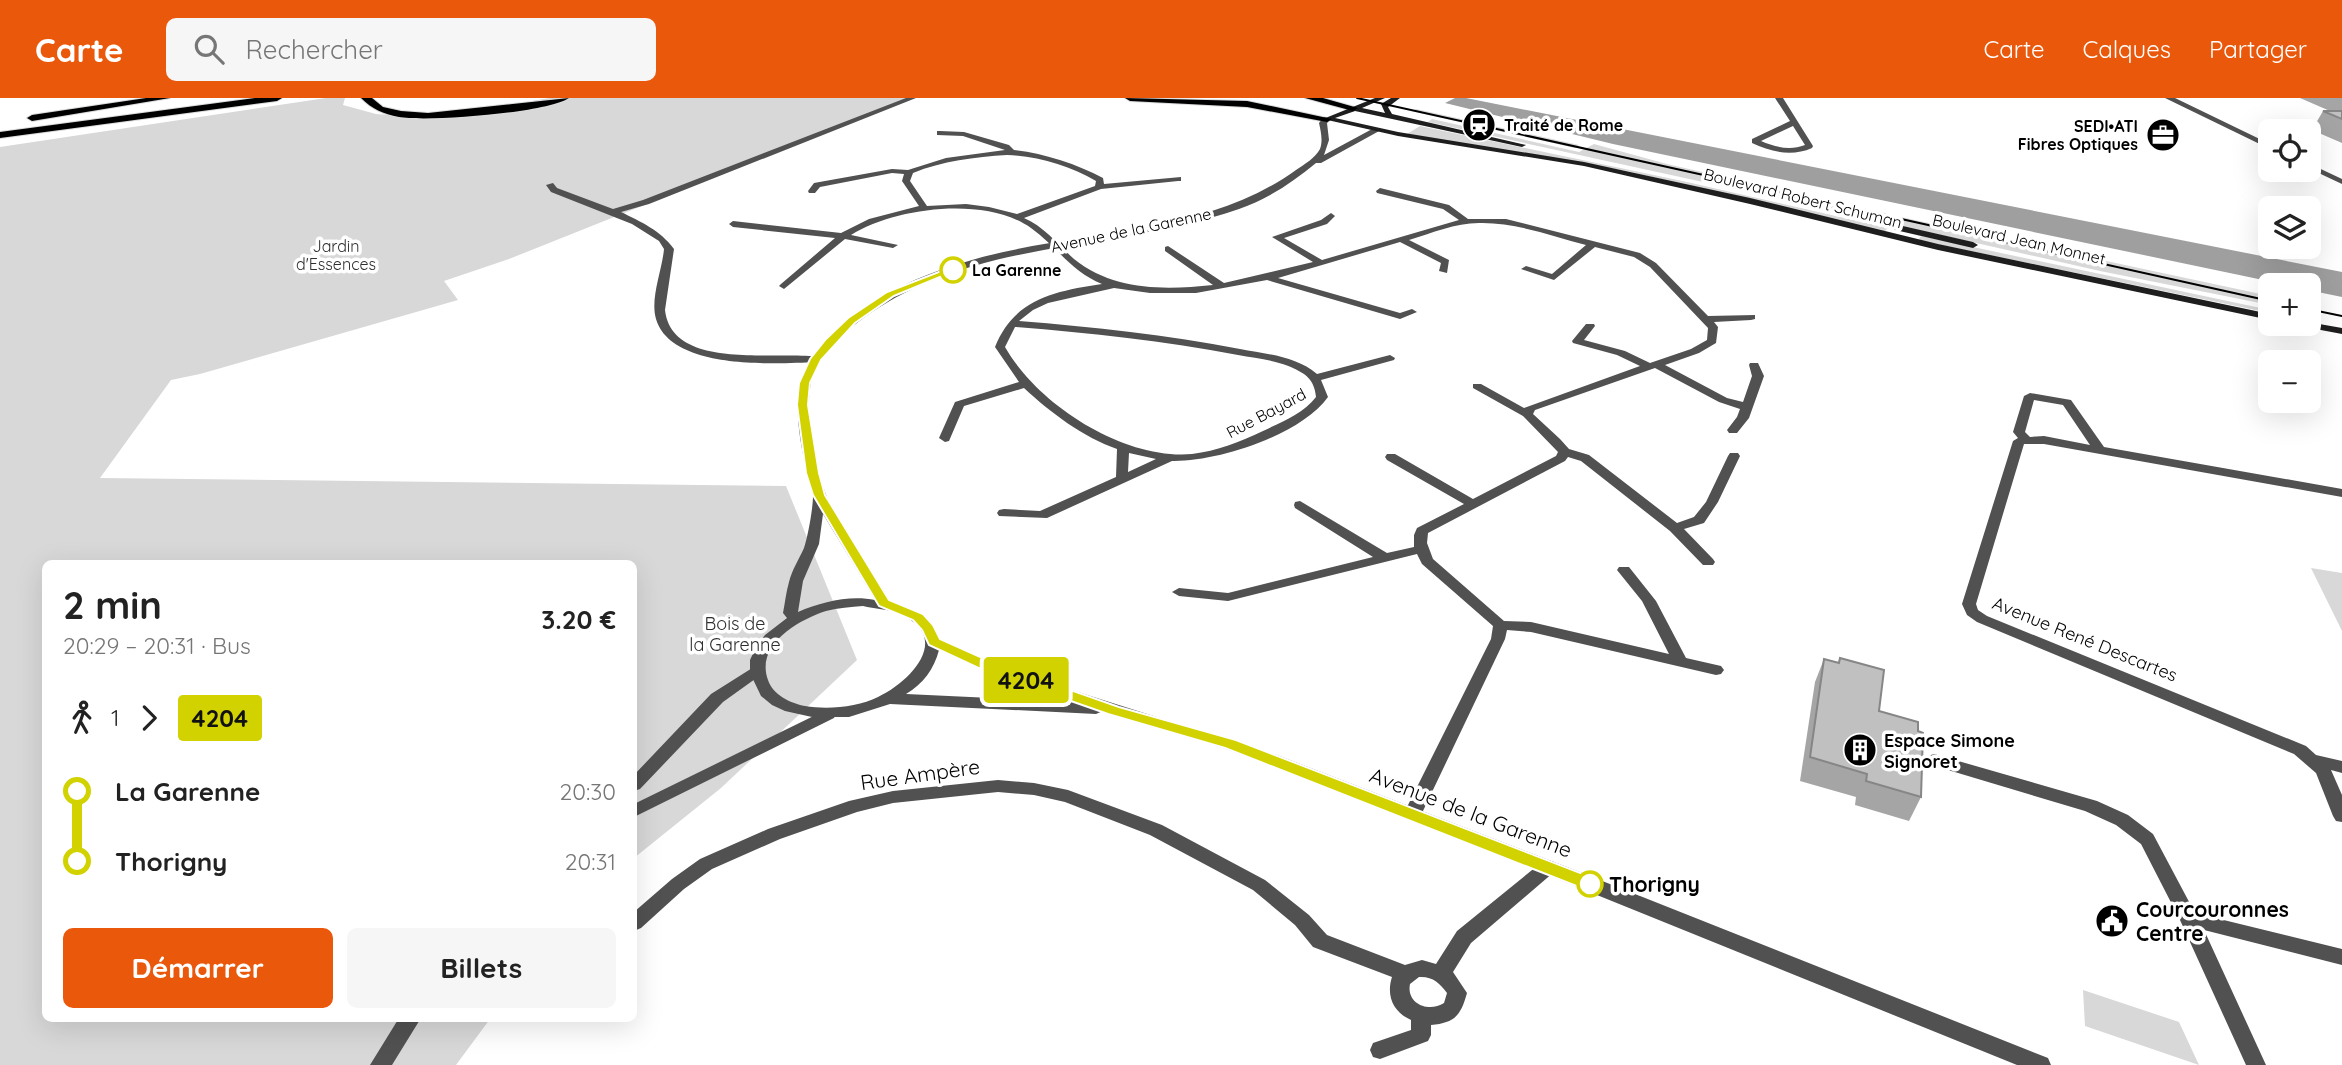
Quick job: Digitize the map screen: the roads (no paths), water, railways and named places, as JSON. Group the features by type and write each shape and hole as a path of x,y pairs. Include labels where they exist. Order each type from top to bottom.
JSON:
{"highway":[{"path":"27,118 165,98"},
{"path":"0,135 277,98"},
{"path":"366,98 379,109 434,116 495,111 564,98"},
{"path":"1130,98 1247,104 1327,119"},
{"path":"1310,98 1353,108"}],"main road":[{"path":"1327,119 1381,98"},
{"path":"1377,130 1395,121 1384,106 1396,98"},
{"name":"Boulevard Jean Monnet","path":"1353,108 1694,181 2106,274 2258,305"},
{"name":"Boulevard Robert Schuman","path":"1327,119 1596,167 1938,247 2258,314"},
{"path":"2321,318 2342,322"},
{"path":"2321,327 2342,331"}],"street":[{"path":"610,213 646,202 912,98"},
{"path":"1779,98 1794,122 1809,146 1784,150 1755,141 1794,122"},
{"path":"2169,98 2258,141"},
{"path":"1313,163 1326,149 1328,141 1324,123 1327,119"},
{"name":"Avenue de la Garenne","path":"819,495 802,405 805,383 816,359 829,341 852,320 911,285 965,266 1233,208 1269,193 1313,163 1377,130"},
{"path":"940,133 964,134 1006,147 1010,152"},
{"path":"812,191 817,185 892,171 909,172 921,167 1010,152 1027,154 1096,177 1100,180 1099,187"},
{"path":"2321,171 2342,181"},
{"path":"909,172 906,181 925,209"},
{"path":"1018,217 1099,187 1178,179"},
{"path":"550,184 554,190 621,217 661,237 669,249 660,308 666,332 695,349 719,355 751,359 816,359"},
{"path":"1380,191 1446,208 1466,221"},
{"path":"784,286 843,236 874,219 925,209 975,209 1018,217 1037,228 1090,277 1114,285 1163,291 1269,278 1466,221 1506,222 1626,251 1646,260 1706,319 1714,335 1706,346 1539,404 1530,408 1527,414"},
{"path":"1321,262 1277,237 1324,222 1331,216"},
{"path":"733,224 843,236 893,246"},
{"path":"1401,239 1446,262 1444,271"},
{"path":"1526,270 1554,277 1594,243"},
{"path":"1168,249 1180,260 1221,286"},
{"path":"1075,292 1090,277"},
{"path":"1269,278 1400,316 1412,312"},
{"path":"1012,324 1036,304 1075,292 1114,285"},
{"path":"1706,319 1751,317"},
{"name":"Rue Bayard","path":"1012,324 1099,330 1215,347 1293,364 1315,378 1321,388 1322,397 1307,412 1236,449 1197,458 1169,459 1123,449 1077,423 1026,384 1000,347 1012,324"},
{"path":"1590,326 1577,341 1652,365 1723,400 1746,407"},
{"path":"1315,378 1390,359"},
{"path":"1733,430 1743,418 1758,376 1754,365"},
{"path":"945,438 959,404 1026,384"},
{"path":"1477,386 1527,414 1564,452 1585,458 1675,528 1708,562"},
{"name":"Avenue René Descartes","path":"2100,450 2067,402 2030,397 2020,432 2026,440 2017,445 2000,496 1969,604 1972,612 1982,619 2284,742 2314,760 2342,767"},
{"path":"2026,440 2044,440 2342,493"},
{"path":"1122,478 1123,449"},
{"path":"1564,452 1553,463 1422,531 1419,538 1427,561 1500,625 1531,627 1716,670"},
{"path":"1675,528 1699,520 1712,502 1734,456"},
{"path":"1391,457 1473,504"},
{"path":"1004,513 1042,515 1169,459"},
{"path":"819,495 884,603"},
{"path":"797,618 790,613 794,592 812,544 819,495"},
{"path":"1300,505 1383,557"},
{"path":"1179,592 1228,597 1421,549"},
{"path":"1624,570 1643,593 1680,662"},
{"path":"840,603 884,603 918,617 928,628 934,642 933,657 925,672 911,687 891,699 861,710 828,714 800,711 777,701 762,687 757,670 759,656 767,642 797,618 840,603"},
{"path":"1413,813 1492,652 1500,625"},
{"name":"Avenue de la Garenne","path":"934,642 991,668 1114,710 1231,744 1413,813 2041,1065"},
{"path":"637,782 716,698 757,670"},
{"name":"Avenue de la Garenne","path":"891,699 1114,710"},
{"path":"637,809 828,714"},
{"path":"1934,760 2091,806 2122,820 2147,839 2189,919 2256,1065"},
{"name":"Avenue René Descartes","path":"2314,760 2323,771 2342,816"},
{"name":"Rue Ampère","path":"637,920 678,884 706,864 784,830 855,806 893,797 998,786 1034,789 1068,796 1156,830 1259,885 1302,920 1320,941 1406,974"},
{"path":"1441,973 1464,937 1548,867"},
{"path":"2189,919 2342,957"},
{"path":"1422,968 1441,973 1454,986 1457,1002 1453,1009 1440,1017 1413,1013 1401,1000 1399,985 1406,974 1422,968"},
{"path":"1380,1050 1421,1035 1421,1016"},
{"path":"380,1065 408,1022"}],"tram line":[{"path":"1357,98 2258,298"},
{"path":"2321,312 2342,316"}],"place":[{"name":"Traité de Rome","path":"1479,125"},
{"name":"SEDI•ATI Fibres Optiques","path":"2163,135"},
{"name":"La Garenne","path":"953,270"},
{"name":"Espace Simone Signoret","path":"1860,750"},
{"name":"Thorigny","path":"1590,884"},
{"name":"Courcouronnes Centre","path":"2112,921"}],"park label":[{"name":"Jardin d'Essences","path":"336,255"},
{"name":"Bois de la Garenne","path":"735,633"}]}
